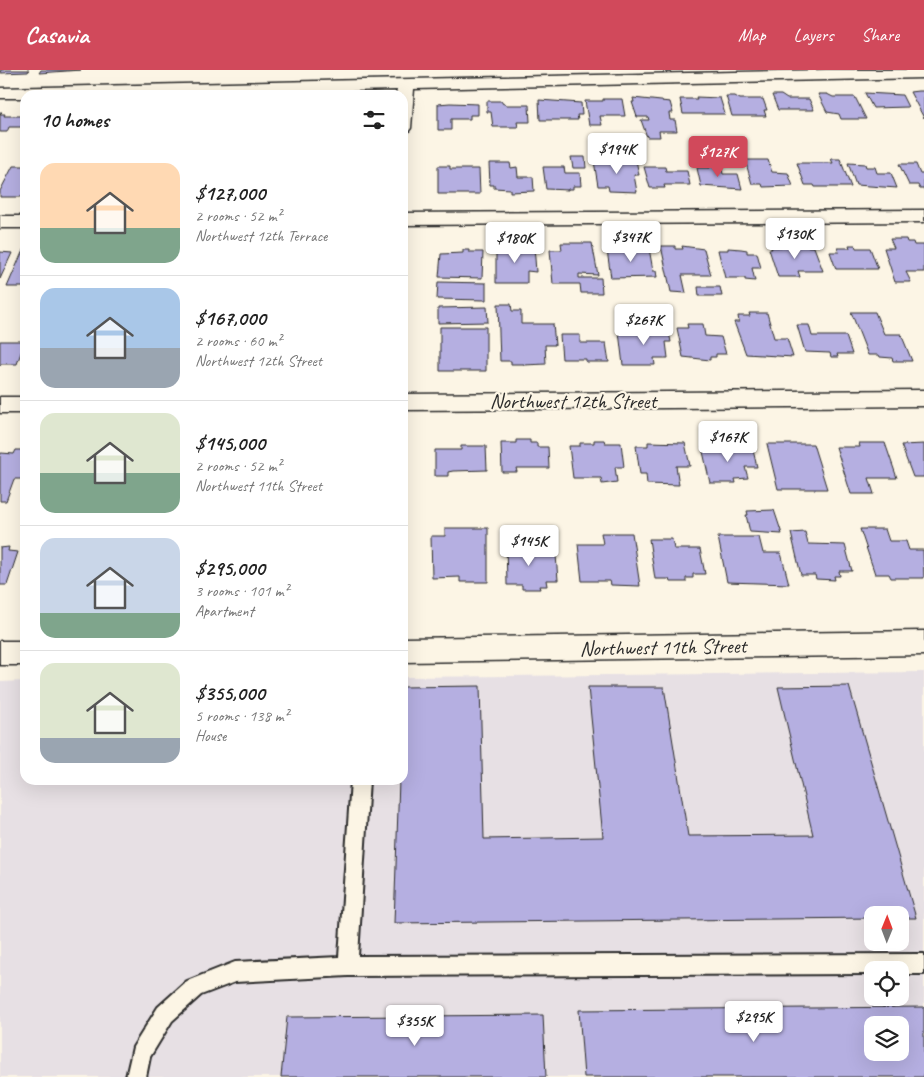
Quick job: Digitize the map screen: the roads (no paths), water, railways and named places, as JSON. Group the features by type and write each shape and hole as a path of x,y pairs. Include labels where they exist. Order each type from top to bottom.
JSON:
{"street":[{"path":"162,90 924,73"},
{"path":"405,90 406,84"},
{"path":"0,94 20,94"},
{"path":"408,220 924,216"},
{"path":"0,222 20,222"},
{"name":"Northwest 12th Street","path":"408,402 924,398"},
{"path":"0,406 20,405"},
{"name":"Northwest 11th Street","path":"408,650 924,643"},
{"path":"0,653 20,653"}],"lane":[{"path":"348,966 360,785"},
{"path":"136,1077 140,1054 164,1014 194,988 235,972 348,966 924,964"}]}
